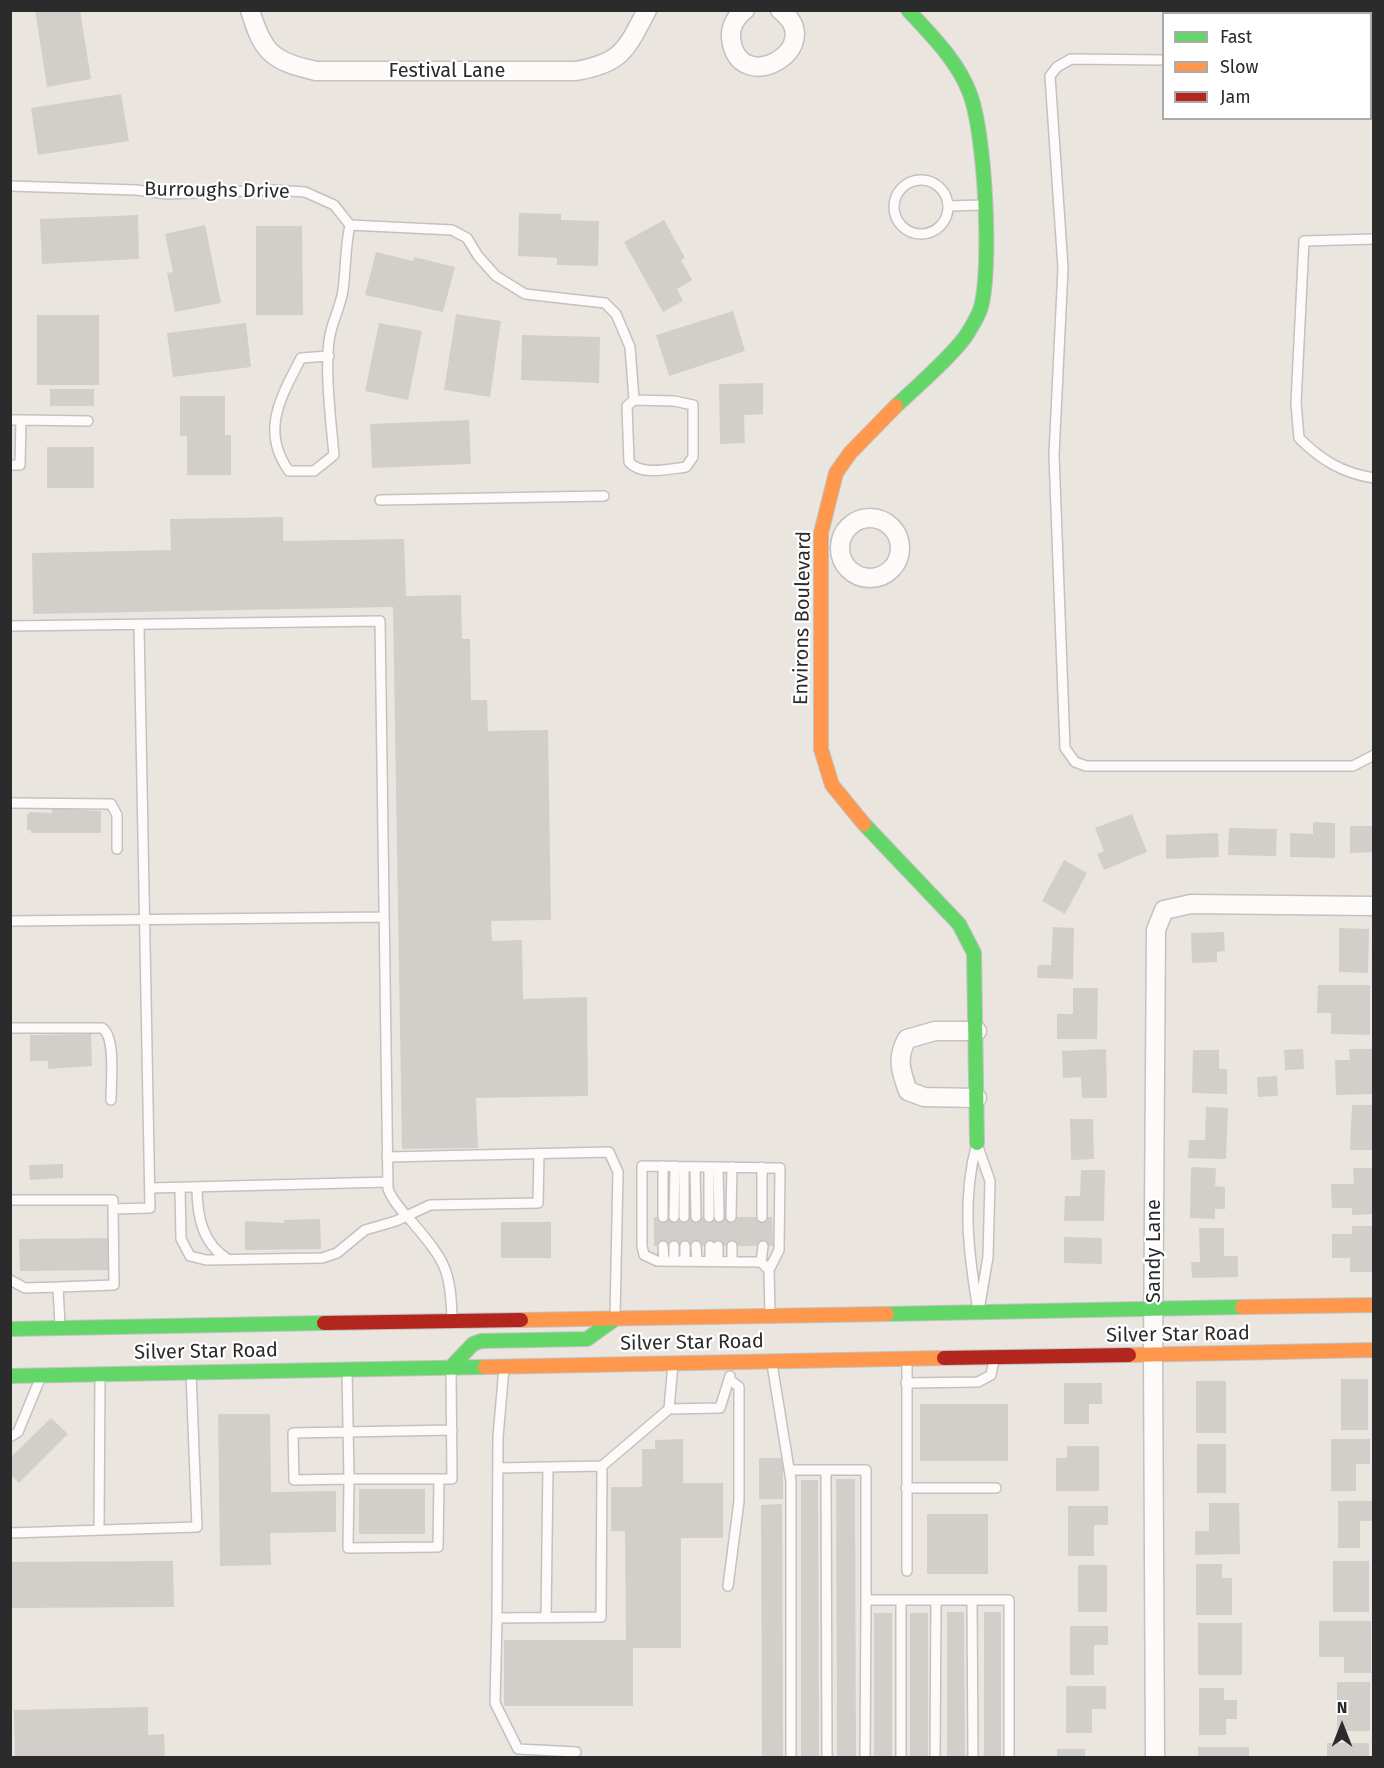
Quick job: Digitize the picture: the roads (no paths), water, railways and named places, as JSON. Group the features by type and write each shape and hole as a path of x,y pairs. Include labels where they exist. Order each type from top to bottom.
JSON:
{"main road":[{"name":"Environs Boulevard","path":"908,10 950,57 970,93 979,130 985,205 985,276 981,307 968,334 850,453 836,473 821,533 821,749 832,785 854,814 959,924 974,953 976,1143"},
{"name":"Silver Star Road","path":"10,1329 1374,1305"},
{"path":"451,1367 473,1344 481,1341 587,1339 615,1318"},
{"name":"Silver Star Road","path":"10,1376 1374,1350"}],"street":[{"name":"Festival Lane","path":"250,10 256,31 269,53 285,64 316,71 576,71 603,66 627,48 647,10"},
{"path":"741,11 732,30 733,47 740,58 750,65 762,67 774,65 784,58 791,48 794,36 792,25 780,10"},
{"path":"821,551 840,551"},
{"name":"Sandy Lane","path":"1155,1758 1153,1309 1155,930 1164,910 1191,904 1374,906"},
{"path":"976,1031 935,1031 907,1039 901,1048 899,1068 908,1091 924,1097 976,1098"}],"lane":[{"path":"1162,60 1071,59 1057,66 1050,76 1063,268 1054,455 1065,748 1076,762 1086,766 1353,766 1374,756"},
{"path":"921,180 940,187 949,206 941,225 922,234 903,226 895,207 896,197 902,188 921,180"},
{"name":"Burroughs Drive","path":"10,186 136,190 167,194 274,190 305,192 334,205 350,225"},
{"path":"949,206 985,205"},
{"path":"329,356 301,358 281,398 274,424 278,455 290,471 314,471 334,455 329,402 329,356 329,336 343,292 345,250 350,225 452,230 467,238 496,276 525,294 605,303 616,314 630,347 634,400"},
{"path":"1374,239 1304,241 1296,404 1299,438 1320,459 1352,474 1374,478"},
{"path":"634,400 674,400 693,405 693,457 686,466 654,470 633,467 628,462 627,406 634,400"},
{"path":"10,420 88,421"},
{"path":"10,465 20,465 21,420"},
{"path":"380,500 604,496"},
{"path":"10,626 380,621 388,1182 390,1195 436,1250 446,1269 451,1288 452,1321"},
{"path":"113,1209 150,1209 139,626"},
{"path":"10,803 111,804 117,815 117,849"},
{"path":"10,921 384,917"},
{"path":"11,1028 102,1028 106,1030 110,1041 111,1100"},
{"name":"Environs Boulevard","path":"976,1143 990,1181 988,1257 979,1312"},
{"name":"Environs Boulevard","path":"976,1143 968,1176 969,1259 979,1312"},
{"path":"387,1157 609,1152 618,1172 615,1318"},
{"path":"180,1188 181,1239 186,1251 196,1258 229,1260 329,1256 344,1248 365,1230 437,1203 538,1203 539,1154"},
{"path":"769,1270 761,1262 657,1261 644,1255 642,1166 780,1168 779,1250 769,1270 770,1316"},
{"path":"663,1166 663,1217"},
{"path":"679,1217 680,1166"},
{"path":"695,1167 696,1217"},
{"path":"714,1167 714,1217"},
{"path":"731,1217 732,1167"},
{"path":"762,1167 762,1217"},
{"path":"150,1188 388,1182"},
{"path":"197,1187 200,1222 213,1248 229,1260"},
{"path":"10,1200 113,1200 114,1285 25,1288 10,1280"},
{"path":"663,1246 669,1261"},
{"path":"669,1261 674,1246"},
{"path":"685,1246 685,1261"},
{"path":"696,1246 697,1261"},
{"path":"714,1246 714,1261"},
{"path":"732,1246 732,1261"},
{"path":"761,1262 762,1246"},
{"path":"58,1287 60,1329"},
{"path":"906,1383 978,1382 991,1376 995,1358"},
{"path":"907,1359 907,1571"},
{"path":"771,1361 790,1470 791,1758"},
{"path":"498,1468 602,1466 669,1409 720,1408 736,1362"},
{"path":"669,1409 673,1363"},
{"path":"504,1366 498,1468 498,1618 495,1703 518,1749 576,1752"},
{"path":"451,1367 452,1430 452,1479 294,1480 293,1433 452,1430"},
{"path":"348,1369 348,1548 438,1547 439,1479"},
{"path":"10,1533 197,1527 191,1372"},
{"path":"99,1530 100,1374"},
{"path":"10,1437 18,1432 42,1375"},
{"path":"728,1586 739,1501 739,1387 729,1379"},
{"path":"498,1618 601,1617 602,1466"},
{"path":"546,1618 548,1467"},
{"path":"790,1470 866,1470 865,1758"},
{"path":"826,1470 827,1758"},
{"path":"906,1488 996,1488"},
{"path":"866,1600 1009,1600 1009,1758"},
{"path":"935,1758 936,1600"},
{"path":"972,1600 973,1758"},
{"path":"901,1601 901,1758"}]}
